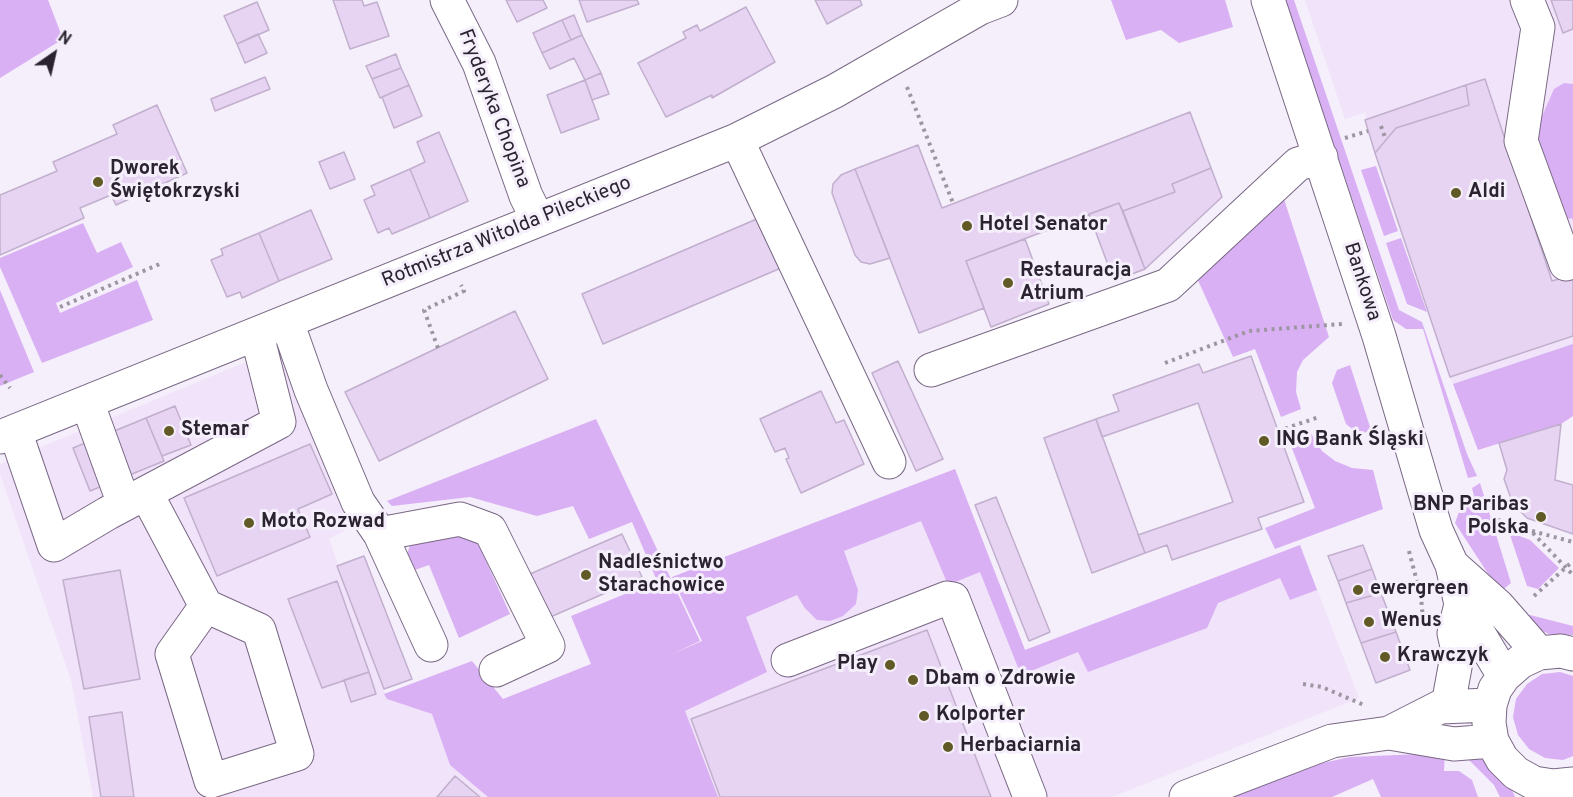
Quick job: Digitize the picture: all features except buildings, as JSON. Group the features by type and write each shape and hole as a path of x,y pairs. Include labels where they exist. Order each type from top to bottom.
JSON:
{"street":[{"name":"Fryderyka Chopina","path":"447,0 479,63 526,196 538,220"},
{"name":"Rotmistrza Witolda Pileckiego","path":"7,434 737,140 835,91 980,8 1001,0"},
{"name":"Bankowa","path":"1268,0 1333,148 1379,336 1436,530 1452,564 1461,604 1504,676"},
{"path":"1527,0 1538,27 1521,141 1566,264"},
{"path":"737,140 889,462"},
{"path":"931,370 1168,285 1298,164 1333,148"},
{"path":"287,322 315,399 358,502 380,534 431,645"},
{"path":"7,434 54,545 135,499 279,423 257,335"},
{"path":"87,402 135,499 206,606 259,630 297,754 211,781 172,654 206,606"},
{"path":"380,534 460,519 490,530 548,646 496,670"},
{"name":"Bankowa","path":"1452,564 1498,606 1539,653"},
{"path":"788,660 947,598 953,599 1030,797"},
{"path":"1448,705 1458,651 1454,633 1461,604"},
{"path":"1572,789 1553,786 1534,790 1502,759 1492,741 1489,723 1490,705 1495,689 1504,676 1520,662 1539,653 1561,651 1573,654"},
{"path":"1186,797 1332,741 1389,733 1448,705 1490,705"},
{"path":"1389,733 1454,744 1492,741"}],"path":[{"path":"895,56 953,203"},
{"path":"1381,126 1386,140"},
{"path":"1333,148 1368,130"},
{"path":"60,307 162,263"},
{"path":"424,310 464,291 459,280"},
{"path":"420,305 438,348"},
{"path":"1165,363 1249,330 1342,324"},
{"path":"0,375 10,388"},
{"path":"1278,431 1319,417"},
{"path":"1498,519 1573,542"},
{"path":"1531,531 1573,574"},
{"path":"1534,596 1573,561"},
{"path":"1303,684 1322,687 1355,700"}],"shaded area":[{"path":"0,0 48,0 63,39 0,78"},
{"path":"1111,0 1225,0 1233,27 1179,43 1161,30 1126,40"},
{"path":"1285,0 1294,0 1399,310 1422,322 1467,454 1477,476 1468,478 1423,329 1406,329 1393,320"},
{"path":"1305,0 1573,0 1573,416 1561,424 1478,450 1453,384 1375,153 1365,120 1366,112 1345,119"},
{"path":"1564,83 1573,84 1573,221 1572,218 1561,221 1533,137 1554,89"},
{"path":"1376,166 1398,231 1384,236 1361,170"},
{"path":"1281,190 1329,337 1303,360 1297,372 1296,392 1301,409 1281,417 1255,349 1233,357 1195,274"},
{"path":"83,223 97,253 121,242 133,267 56,303 60,313 137,280 153,320 42,363 0,267 0,258"},
{"path":"1401,238 1427,312 1407,304 1386,243"},
{"path":"0,290 34,372 0,386"},
{"path":"1573,344 1573,416 1561,424 1478,450 1453,384"},
{"path":"282,347 351,527 329,539 387,699 432,714 450,765 488,797 93,797 71,680 0,474 0,464"},
{"path":"1350,365 1371,430 1364,433 1355,431 1346,424 1332,383 1337,370"},
{"path":"596,419 700,641 670,655 702,641 672,577 955,469 1025,650 1300,545 1317,590 1290,600 1280,578 1218,603 1207,628 1088,672 1078,652 1021,675 980,572 948,585 921,521 844,551 858,590 856,604 843,616 830,621 817,620 804,607 797,595 746,617 767,672 685,711 718,797 488,797 450,765 432,714 387,699 384,694 472,661 503,699 591,664 571,616 657,581 632,522 589,539 573,506 537,516 470,497 392,506 387,501"},
{"path":"1310,432 1322,451 1335,461 1352,468 1373,470 1383,509 1275,549 1265,528 1315,508 1288,438"},
{"path":"955,469 1025,650 1300,545 1359,698 1112,797 586,797 546,710 702,641 672,577"},
{"path":"1480,483 1511,583 1500,592 1455,523 1461,506 1475,500 1472,488"},
{"path":"440,528 476,539 510,614 459,638 429,565 409,572 406,558 410,545 419,536"},
{"path":"1509,532 1530,540 1559,568 1538,589 1527,586"},
{"path":"1530,615 1573,626 1573,635 1549,634 1531,626 1521,617"},
{"path":"1560,672 1573,676 1573,756 1563,760 1545,758 1529,749 1518,735 1513,717 1516,699 1527,684 1542,674"},
{"path":"1471,749 1504,771 1515,797 1500,797 1494,785 1468,759"},
{"path":"1445,753 1444,771 1459,771 1472,780 1478,797 1381,797 1373,779 1332,797 1224,797 1304,767 1350,757"}],"place":[{"name":"Dworek Świętokrzyski","path":"98,182"},
{"name":"Aldi","path":"1456,193"},
{"name":"Hotel Senator","path":"967,226"},
{"name":"Restauracja Atrium","path":"1008,283"},
{"name":"Stemar","path":"169,431"},
{"name":"ING Bank Śląski","path":"1264,441"},
{"name":"BNP Paribas Polska","path":"1541,517"},
{"name":"Moto Rozwad","path":"249,523"},
{"name":"Nadleśnictwo Starachowice","path":"586,575"},
{"name":"ewergreen","path":"1358,590"},
{"name":"Wenus","path":"1369,622"},
{"name":"Krawczyk","path":"1385,657"},
{"name":"Play","path":"890,665"},
{"name":"Dbam o Zdrowie","path":"913,680"},
{"name":"Kolporter","path":"924,716"},
{"name":"Herbaciarnia","path":"948,747"}]}
